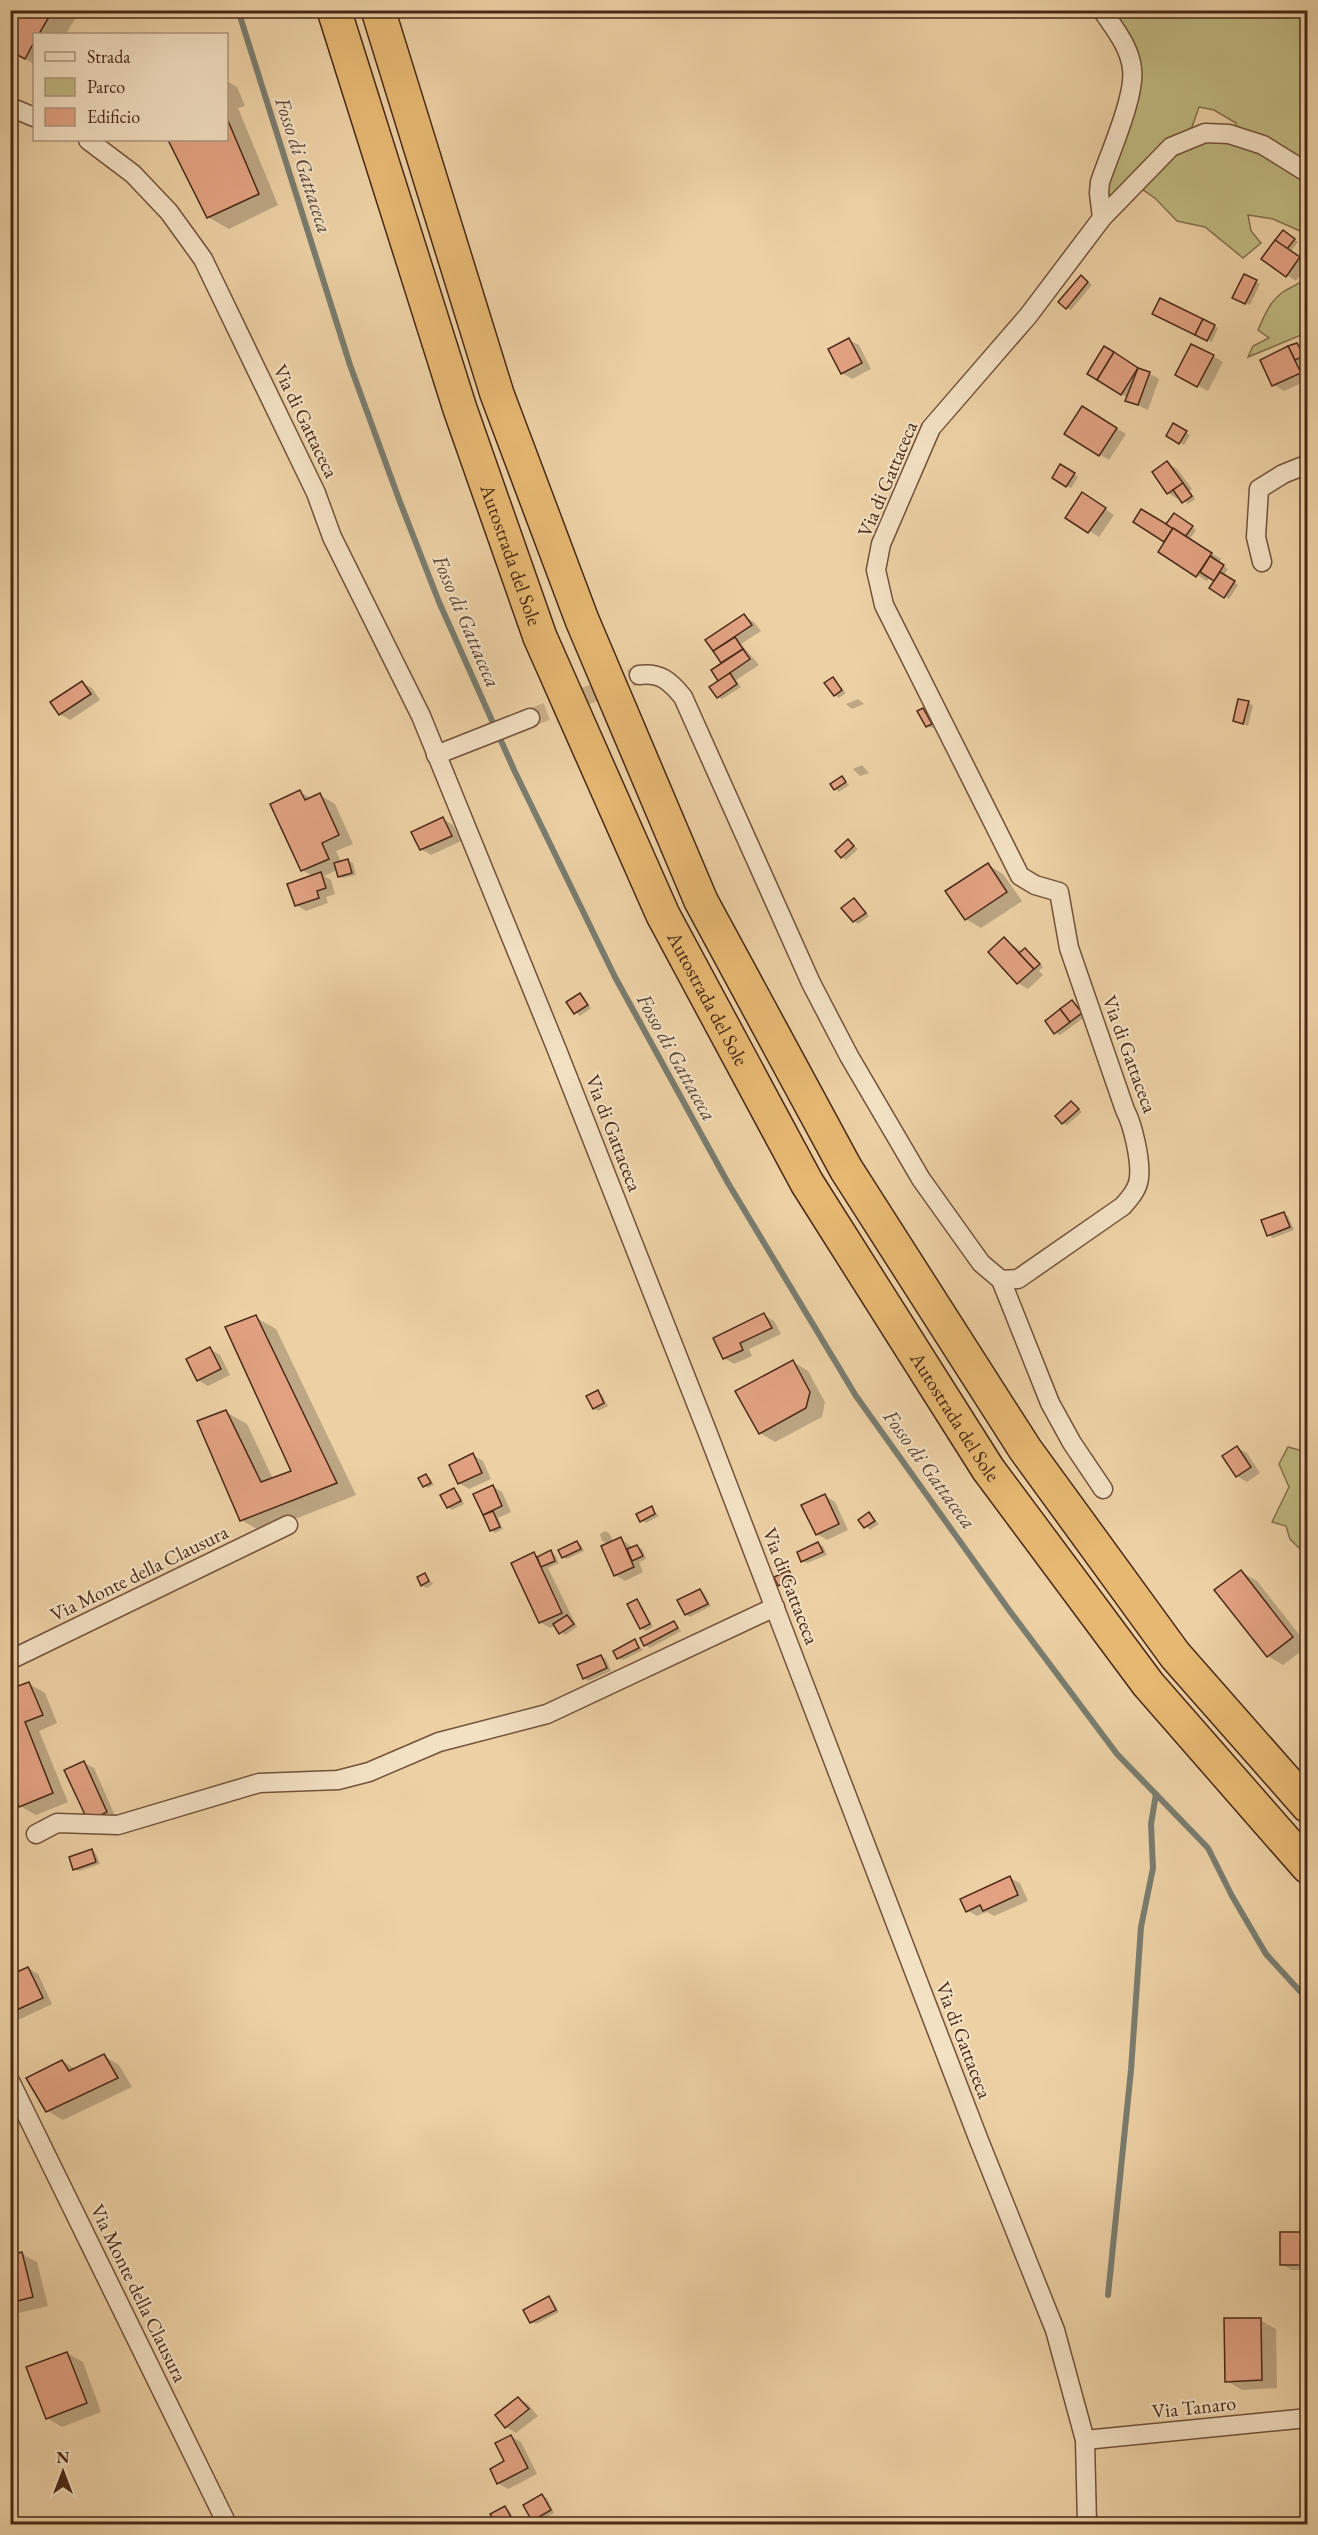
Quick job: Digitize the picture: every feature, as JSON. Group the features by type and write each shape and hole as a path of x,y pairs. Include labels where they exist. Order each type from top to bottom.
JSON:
{"highway":[{"name":"Autostrada del Sole","path":"334,10 460,409 540,637 663,915 807,1184 988,1469 1148,1684 1308,1867"},
{"name":"Autostrada del Sole","path":"378,10 497,394 582,620 701,901 846,1169 1025,1449 1175,1654 1308,1806"}],"street":[{"path":"1102,10 1125,45 1133,70 1128,98 1100,182 1102,218"},
{"path":"10,107 33,117"},
{"name":"Via di Gattaceca","path":"1001,1280 1018,1279 1123,1206 1134,1193 1139,1179 1133,1124 1125,1110 1086,1002 1069,948 1059,892 1035,885 1020,876 884,605 876,570 881,544 931,428 1028,316 1102,218 1171,147 1205,133 1229,134 1263,145 1308,173"},
{"name":"Via di Gattaceca","path":"88,141 133,174 170,212 203,260 316,493 332,537 421,716 557,1050 775,1607 978,2139 1055,2330 1085,2440 1087,2524"},
{"path":"1262,561 1256,537 1259,489 1282,474 1308,464"},
{"path":"639,675 652,674 664,677 683,697 811,983 849,1056 921,1179 981,1263 1001,1280 1050,1403 1072,1443 1103,1489"},
{"path":"436,755 530,718"},
{"name":"Via Monte della Clausura","path":"10,1660 288,1525"},
{"path":"36,1834 57,1823 118,1825 258,1783 338,1780 369,1772 438,1742 547,1714 775,1607"},
{"name":"Via Monte della Clausura","path":"10,2081 227,2524"},
{"name":"Via Tanaro","path":"1085,2440 1308,2418"}],"green space":[{"path":"1108,11 1307,11 1307,234 1273,219 1248,215 1251,231 1261,243 1243,258 1205,227 1177,221 1156,199 1142,189 1149,177 1191,144 1237,136 1236,123 1214,110 1199,107 1192,127 1177,137 1118,196 1108,196 1106,184 1140,69 1138,52"},
{"path":"1307,276 1307,339 1306,333 1248,357 1253,346 1269,338 1258,330 1271,304 1283,292"},
{"path":"1288,1447 1307,1452 1307,1556 1290,1539 1286,1526 1272,1522 1289,1487 1279,1464"}],"building":[{"path":"10,10 53,10 40,33 33,33 33,44 25,59 10,51"},
{"path":"228,121 259,194 207,218 168,141 228,141"},
{"path":"1283,230 1295,239 1287,249 1275,240"},
{"path":"1275,240 1300,257 1286,277 1261,259"},
{"path":"1244,274 1257,280 1245,304 1232,298"},
{"path":"1081,275 1088,282 1066,309 1058,302"},
{"path":"1160,298 1203,319 1195,335 1152,314"},
{"path":"1203,319 1215,325 1207,341 1195,335"},
{"path":"849,338 862,363 841,374 828,349"},
{"path":"1297,343 1304,356 1295,360 1288,346"},
{"path":"1191,344 1214,355 1197,387 1175,375"},
{"path":"1104,346 1114,352 1097,380 1087,374"},
{"path":"1288,346 1301,373 1272,386 1260,360"},
{"path":"1114,352 1138,368 1121,395 1097,380"},
{"path":"1138,368 1150,372 1138,405 1125,401"},
{"path":"1082,406 1117,428 1099,456 1064,434"},
{"path":"1173,423 1187,431 1179,444 1166,436"},
{"path":"1167,461 1183,483 1167,494 1152,472"},
{"path":"1060,464 1075,473 1066,487 1052,478"},
{"path":"1183,483 1192,496 1182,503 1173,490"},
{"path":"1082,492 1106,508 1088,533 1065,518"},
{"path":"1141,509 1173,528 1164,542 1133,522"},
{"path":"1174,513 1193,526 1185,537 1166,524"},
{"path":"1173,528 1212,553 1196,577 1158,552"},
{"path":"1210,556 1224,565 1214,581 1200,572"},
{"path":"1220,572 1235,581 1224,598 1209,588"},
{"path":"744,614 752,625 713,651 705,640"},
{"path":"735,637 743,649 721,663 713,651"},
{"path":"743,649 750,659 718,681 711,670"},
{"path":"730,673 737,684 717,698 709,687"},
{"path":"833,677 842,690 834,696 824,683"},
{"path":"82,681 91,694 59,715 50,702"},
{"path":"1238,699 1249,701 1243,724 1233,721"},
{"path":"923,708 932,724 926,727 917,711"},
{"path":"842,776 846,782 834,790 830,784"},
{"path":"300,790 305,800 320,793 339,835 322,843 329,859 301,871 270,804"},
{"path":"443,817 452,836 420,850 411,832"},
{"path":"848,839 854,846 841,858 835,851"},
{"path":"348,859 352,873 338,877 334,863"},
{"path":"988,863 1007,892 965,920 945,891"},
{"path":"321,872 326,888 317,891 319,898 295,906 287,884"},
{"path":"854,898 866,913 853,922 841,908"},
{"path":"1004,937 1034,969 1017,984 988,952"},
{"path":"1025,948 1040,964 1034,969 1019,953"},
{"path":"580,993 588,1005 574,1014 566,1002"},
{"path":"1072,1000 1082,1013 1070,1022 1060,1009"},
{"path":"1060,1009 1070,1022 1054,1034 1045,1021"},
{"path":"1071,1101 1079,1109 1062,1124 1055,1116"},
{"path":"1284,1212 1290,1227 1267,1236 1261,1220"},
{"path":"764,1313 772,1328 740,1343 743,1350 723,1359 713,1338"},
{"path":"256,1315 337,1483 240,1521 197,1421 226,1410 261,1482 291,1471 225,1327"},
{"path":"210,1347 221,1369 197,1381 186,1359"},
{"path":"793,1360 810,1392 806,1408 759,1434 735,1391"},
{"path":"598,1390 604,1403 593,1409 586,1396"},
{"path":"1237,1446 1251,1467 1236,1477 1222,1456"},
{"path":"473,1453 482,1473 458,1484 449,1465"},
{"path":"426,1474 431,1483 423,1487 418,1478"},
{"path":"493,1485 502,1506 483,1515 473,1494"},
{"path":"454,1488 461,1501 447,1508 440,1495"},
{"path":"825,1494 839,1524 816,1535 801,1505"},
{"path":"652,1506 655,1514 640,1522 636,1514"},
{"path":"493,1511 500,1527 490,1531 483,1515"},
{"path":"869,1512 875,1521 864,1528 858,1520"},
{"path":"621,1537 634,1567 614,1576 601,1546"},
{"path":"577,1541 581,1549 562,1558 558,1550"},
{"path":"818,1542 823,1552 801,1562 797,1552"},
{"path":"637,1545 643,1556 632,1561 627,1549"},
{"path":"551,1550 555,1561 541,1567 537,1557"},
{"path":"534,1552 562,1613 539,1623 511,1563"},
{"path":"789,1570 793,1579 778,1586 774,1577"},
{"path":"1241,1570 1293,1637 1267,1657 1214,1590"},
{"path":"425,1573 429,1581 421,1586 417,1577"},
{"path":"700,1589 708,1604 685,1615 677,1600"},
{"path":"637,1599 650,1624 640,1629 627,1604"},
{"path":"567,1615 574,1624 559,1634 553,1624"},
{"path":"674,1621 678,1628 644,1646 640,1638"},
{"path":"635,1639 639,1648 617,1659 613,1651"},
{"path":"601,1655 607,1668 583,1679 577,1665"},
{"path":"29,1682 43,1715 25,1722 53,1793 19,1807 10,1785 10,1689"},
{"path":"84,1761 107,1812 88,1821 64,1770"},
{"path":"92,1849 96,1862 73,1870 69,1857"},
{"path":"1010,1876 1018,1895 983,1911 980,1905 966,1912 960,1899"},
{"path":"28,1967 43,1998 10,2013 10,1975"},
{"path":"104,2054 118,2078 46,2112 26,2078 62,2060 69,2071"},
{"path":"1280,2232 1308,2232 1308,2265 1280,2265"},
{"path":"22,2252 33,2297 10,2303 10,2255"},
{"path":"549,2296 556,2310 530,2323 523,2310"},
{"path":"1224,2318 1261,2318 1262,2380 1225,2382"},
{"path":"67,2352 87,2403 46,2419 26,2367"},
{"path":"518,2397 529,2409 505,2428 495,2415"},
{"path":"511,2435 528,2468 497,2484 490,2469 504,2461 495,2443"},
{"path":"542,2494 551,2510 532,2521 523,2505"},
{"path":"505,2506 513,2521 496,2524 490,2514"}],"waterway":[{"name":"Fosso di Gattaceca","path":"238,10 350,365 400,502 439,602 515,772 615,977 728,1183 856,1396 1009,1610 1117,1754 1208,1848 1232,1896 1266,1954 1308,2000"},
{"path":"1108,2295 1131,2070 1141,1927 1153,1868 1151,1824 1156,1794"}],"tunnel":[{"path":"530,718 639,675"}]}
